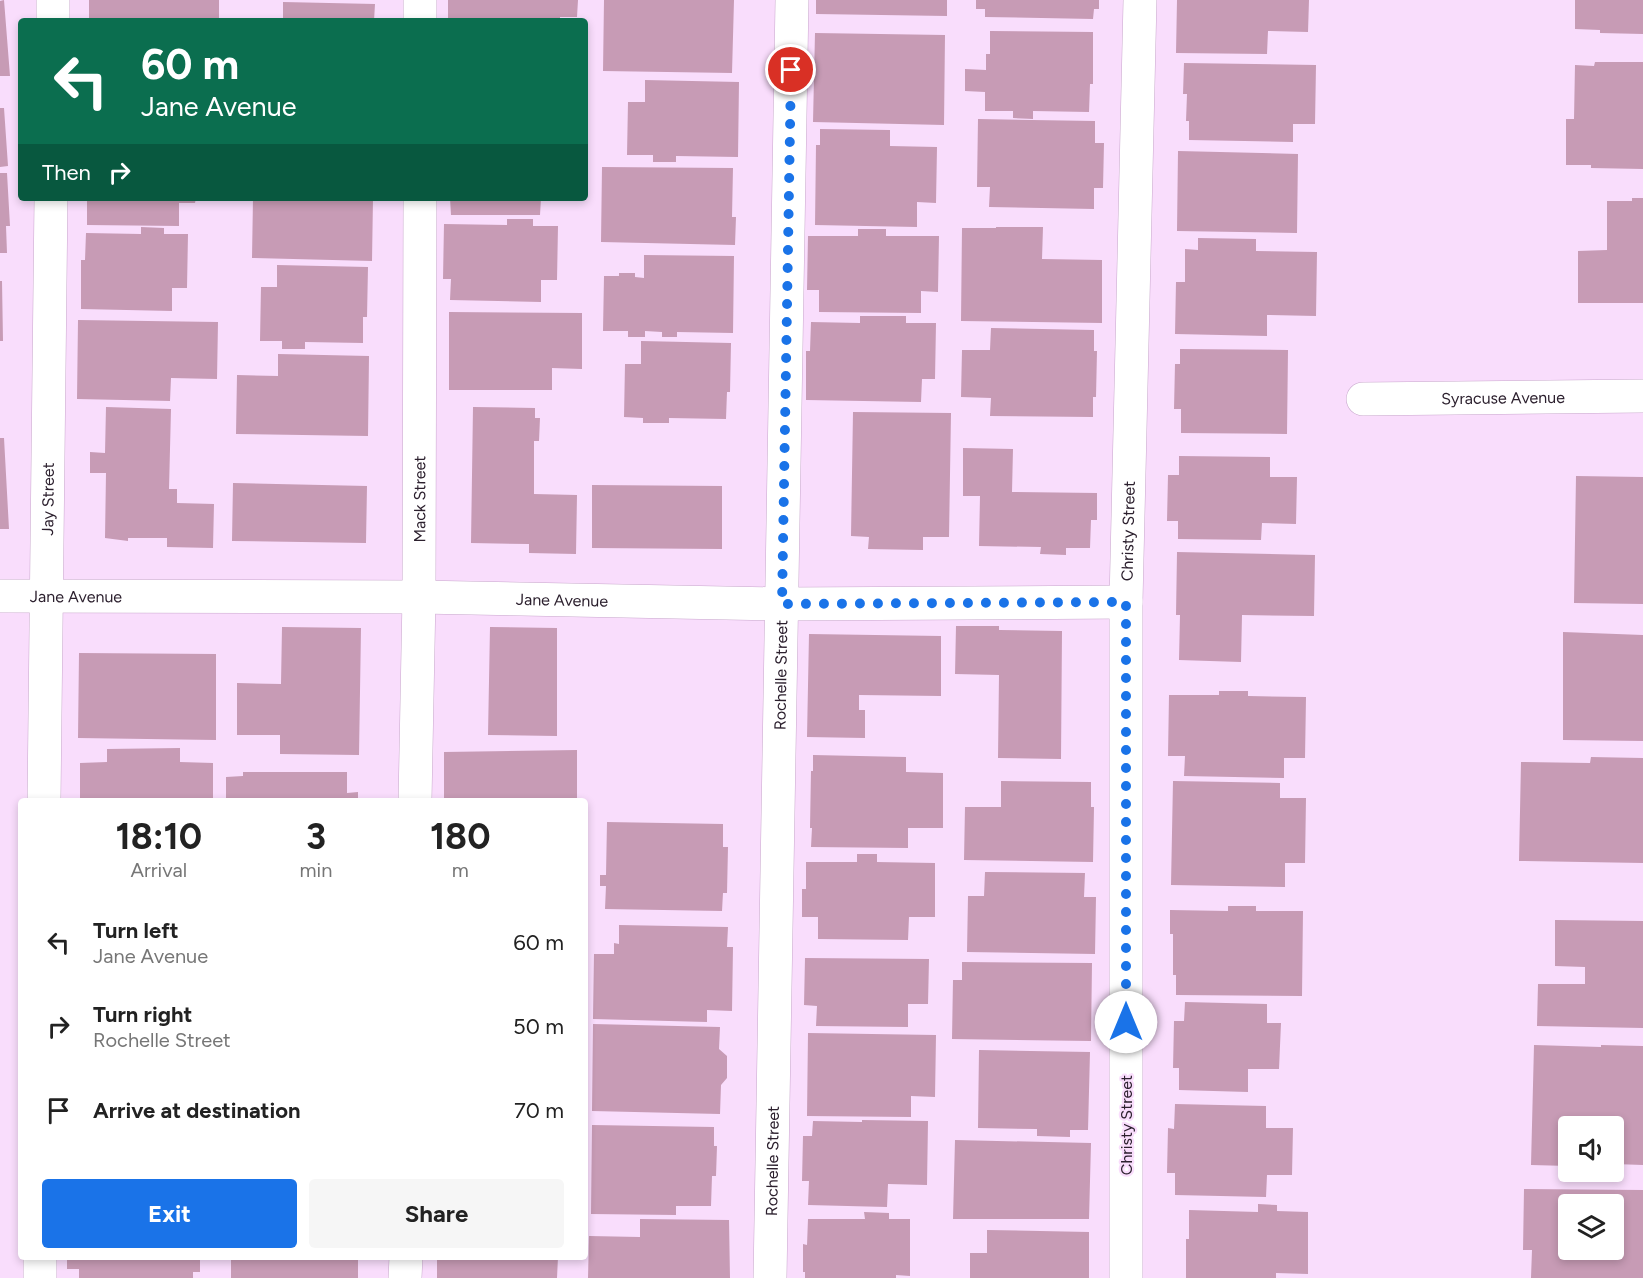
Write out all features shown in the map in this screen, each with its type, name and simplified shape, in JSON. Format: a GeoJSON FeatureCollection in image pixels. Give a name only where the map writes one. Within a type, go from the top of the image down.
{"type":"FeatureCollection","features":[{"type":"Feature","properties":{"kind":"street"},"geometry":{"type":"LineString","coordinates":[[53,0],[53,18]]}},
{"type":"Feature","properties":{"kind":"street"},"geometry":{"type":"LineString","coordinates":[[420,0],[420,18]]}},
{"type":"Feature","properties":{"kind":"street","name":"Rochelle Street"},"geometry":{"type":"LineString","coordinates":[[770,1278],[792,0]]}},
{"type":"Feature","properties":{"kind":"street","name":"Christy Street"},"geometry":{"type":"LineString","coordinates":[[1126,1278],[1126,602],[1140,0]]}},
{"type":"Feature","properties":{"kind":"street","name":"Jay Street"},"geometry":{"type":"LineString","coordinates":[[44,798],[51,201]]}},
{"type":"Feature","properties":{"kind":"street","name":"Mack Street"},"geometry":{"type":"LineString","coordinates":[[415,798],[419,597],[420,201]]}},
{"type":"Feature","properties":{"kind":"street","name":"Syracuse Avenue"},"geometry":{"type":"LineString","coordinates":[[1363,399],[1643,396]]}},
{"type":"Feature","properties":{"kind":"street","name":"Jane Avenue"},"geometry":{"type":"LineString","coordinates":[[0,596],[419,597],[782,604],[1126,602]]}},
{"type":"Feature","properties":{"kind":"street"},"geometry":{"type":"LineString","coordinates":[[40,1260],[40,1278]]}},
{"type":"Feature","properties":{"kind":"street"},"geometry":{"type":"LineString","coordinates":[[405,1278],[406,1260]]}},
{"type":"Feature","properties":{"kind":"building"},"geometry":{"type":"Polygon","coordinates":[[[4,0],[10,76],[0,76],[0,1],[4,0]]]}},
{"type":"Feature","properties":{"kind":"building"},"geometry":{"type":"Polygon","coordinates":[[[89,0],[219,0],[219,18],[89,18],[89,0]]]}},
{"type":"Feature","properties":{"kind":"building"},"geometry":{"type":"Polygon","coordinates":[[[448,0],[578,0],[577,17],[448,18],[448,0]]]}},
{"type":"Feature","properties":{"kind":"building"},"geometry":{"type":"Polygon","coordinates":[[[604,0],[734,0],[732,73],[603,71],[604,0]]]}},
{"type":"Feature","properties":{"kind":"building"},"geometry":{"type":"Polygon","coordinates":[[[816,0],[947,0],[947,16],[816,14],[816,0]]]}},
{"type":"Feature","properties":{"kind":"building"},"geometry":{"type":"Polygon","coordinates":[[[976,0],[1099,0],[1099,9],[1094,9],[1093,19],[985,17],[985,9],[976,9],[976,0]]]}},
{"type":"Feature","properties":{"kind":"building"},"geometry":{"type":"Polygon","coordinates":[[[1177,0],[1309,0],[1308,32],[1268,31],[1267,54],[1176,53],[1177,0]]]}},
{"type":"Feature","properties":{"kind":"building"},"geometry":{"type":"Polygon","coordinates":[[[1575,0],[1643,0],[1643,34],[1600,33],[1600,30],[1575,29],[1575,0]]]}},
{"type":"Feature","properties":{"kind":"building"},"geometry":{"type":"Polygon","coordinates":[[[283,2],[375,4],[374,18],[283,18],[283,2]]]}},
{"type":"Feature","properties":{"kind":"building"},"geometry":{"type":"Polygon","coordinates":[[[990,31],[1093,32],[1093,84],[1090,84],[1089,112],[1033,111],[1033,119],[1013,118],[1013,111],[985,111],[985,92],[965,91],[965,69],[986,70],[986,54],[990,54],[990,31]]]}},
{"type":"Feature","properties":{"kind":"building"},"geometry":{"type":"Polygon","coordinates":[[[815,33],[945,35],[944,125],[813,122],[815,33]]]}},
{"type":"Feature","properties":{"kind":"building"},"geometry":{"type":"Polygon","coordinates":[[[1595,62],[1643,62],[1643,169],[1566,165],[1566,119],[1574,119],[1575,65],[1594,66],[1595,62]]]}},
{"type":"Feature","properties":{"kind":"building"},"geometry":{"type":"Polygon","coordinates":[[[1184,63],[1316,65],[1315,124],[1293,124],[1293,142],[1189,140],[1189,121],[1186,121],[1187,94],[1183,94],[1184,63]]]}},
{"type":"Feature","properties":{"kind":"building"},"geometry":{"type":"Polygon","coordinates":[[[645,80],[739,82],[738,157],[676,156],[676,162],[653,162],[653,155],[627,155],[628,102],[645,102],[645,80]]]}},
{"type":"Feature","properties":{"kind":"building"},"geometry":{"type":"Polygon","coordinates":[[[0,108],[4,108],[8,166],[0,167],[0,108]]]}},
{"type":"Feature","properties":{"kind":"building"},"geometry":{"type":"Polygon","coordinates":[[[978,119],[1095,121],[1095,143],[1104,143],[1103,188],[1094,188],[1094,209],[989,207],[990,187],[977,187],[978,119]]]}},
{"type":"Feature","properties":{"kind":"building"},"geometry":{"type":"Polygon","coordinates":[[[820,129],[890,130],[890,146],[937,147],[936,203],[917,202],[917,227],[815,225],[816,145],[820,145],[820,129]]]}},
{"type":"Feature","properties":{"kind":"building"},"geometry":{"type":"Polygon","coordinates":[[[1178,151],[1298,154],[1297,233],[1177,231],[1178,151]]]}},
{"type":"Feature","properties":{"kind":"building"},"geometry":{"type":"Polygon","coordinates":[[[602,167],[733,168],[732,217],[736,217],[735,245],[601,242],[602,167]]]}},
{"type":"Feature","properties":{"kind":"building"},"geometry":{"type":"Polygon","coordinates":[[[0,173],[7,173],[10,226],[6,226],[7,253],[0,253],[0,173]]]}},
{"type":"Feature","properties":{"kind":"building"},"geometry":{"type":"Polygon","coordinates":[[[1632,198],[1643,198],[1643,303],[1578,303],[1578,251],[1607,250],[1607,201],[1632,201],[1632,198]]]}},
{"type":"Feature","properties":{"kind":"building"},"geometry":{"type":"Polygon","coordinates":[[[87,201],[195,201],[195,203],[179,203],[179,226],[87,225],[87,201]]]}},
{"type":"Feature","properties":{"kind":"building"},"geometry":{"type":"Polygon","coordinates":[[[253,201],[373,201],[372,261],[252,258],[253,201]]]}},
{"type":"Feature","properties":{"kind":"building"},"geometry":{"type":"Polygon","coordinates":[[[450,201],[541,201],[540,215],[451,215],[450,201]]]}},
{"type":"Feature","properties":{"kind":"building"},"geometry":{"type":"Polygon","coordinates":[[[507,219],[533,219],[533,226],[558,226],[557,280],[541,280],[541,302],[450,300],[451,279],[443,279],[444,224],[507,225],[507,219]]]}},
{"type":"Feature","properties":{"kind":"building"},"geometry":{"type":"Polygon","coordinates":[[[141,227],[164,228],[164,234],[188,234],[187,288],[172,288],[172,311],[81,309],[81,260],[85,260],[86,233],[141,234],[141,227]]]}},
{"type":"Feature","properties":{"kind":"building"},"geometry":{"type":"Polygon","coordinates":[[[1043,227],[1042,259],[1102,260],[1102,323],[961,321],[962,228],[1043,227]]]}},
{"type":"Feature","properties":{"kind":"building"},"geometry":{"type":"Polygon","coordinates":[[[858,229],[886,229],[886,236],[939,236],[938,292],[921,291],[921,313],[819,312],[819,290],[807,290],[808,236],[858,236],[858,229]]]}},
{"type":"Feature","properties":{"kind":"building"},"geometry":{"type":"Polygon","coordinates":[[[1198,238],[1256,239],[1256,251],[1317,252],[1316,316],[1267,315],[1267,336],[1175,334],[1176,282],[1185,282],[1185,249],[1198,250],[1198,238]]]}},
{"type":"Feature","properties":{"kind":"building"},"geometry":{"type":"Polygon","coordinates":[[[644,255],[734,256],[733,333],[677,332],[677,337],[662,337],[662,332],[645,331],[645,337],[628,337],[628,331],[603,331],[604,276],[635,273],[635,277],[644,278],[644,255]]]}},
{"type":"Feature","properties":{"kind":"building"},"geometry":{"type":"Polygon","coordinates":[[[277,265],[368,267],[367,317],[363,317],[363,343],[305,342],[305,349],[282,349],[282,341],[260,341],[261,287],[277,287],[277,265]]]}},
{"type":"Feature","properties":{"kind":"building"},"geometry":{"type":"Polygon","coordinates":[[[0,281],[2,281],[3,341],[0,341],[0,281]]]}},
{"type":"Feature","properties":{"kind":"building"},"geometry":{"type":"Polygon","coordinates":[[[449,312],[582,313],[582,369],[552,368],[552,390],[449,390],[449,312]]]}},
{"type":"Feature","properties":{"kind":"building"},"geometry":{"type":"Polygon","coordinates":[[[860,316],[906,316],[906,323],[936,323],[935,379],[922,379],[921,402],[806,400],[806,351],[810,351],[811,322],[860,323],[860,316]]]}},
{"type":"Feature","properties":{"kind":"building"},"geometry":{"type":"Polygon","coordinates":[[[78,320],[218,322],[217,379],[171,378],[170,401],[77,399],[78,320]]]}},
{"type":"Feature","properties":{"kind":"building"},"geometry":{"type":"Polygon","coordinates":[[[991,328],[1094,330],[1094,351],[1097,351],[1093,417],[990,416],[991,398],[961,397],[962,350],[990,350],[991,328]]]}},
{"type":"Feature","properties":{"kind":"building"},"geometry":{"type":"Polygon","coordinates":[[[641,341],[731,343],[730,392],[727,392],[726,419],[669,418],[669,423],[643,423],[643,418],[624,417],[625,364],[641,364],[641,341]]]}},
{"type":"Feature","properties":{"kind":"building"},"geometry":{"type":"Polygon","coordinates":[[[1180,349],[1288,350],[1287,434],[1181,433],[1181,409],[1174,409],[1175,364],[1180,364],[1180,349]]]}},
{"type":"Feature","properties":{"kind":"building"},"geometry":{"type":"Polygon","coordinates":[[[278,354],[369,356],[368,436],[236,434],[237,375],[278,376],[278,354]]]}},
{"type":"Feature","properties":{"kind":"building"},"geometry":{"type":"Polygon","coordinates":[[[106,407],[171,409],[169,489],[177,489],[177,503],[214,504],[213,548],[167,547],[167,538],[128,538],[128,541],[105,538],[106,473],[90,473],[90,452],[105,453],[106,407]]]}},
{"type":"Feature","properties":{"kind":"building"},"geometry":{"type":"Polygon","coordinates":[[[473,407],[535,408],[535,418],[540,418],[539,441],[534,441],[534,494],[577,495],[576,554],[529,553],[529,544],[471,543],[473,407]]]}},
{"type":"Feature","properties":{"kind":"building"},"geometry":{"type":"Polygon","coordinates":[[[853,412],[951,413],[949,537],[923,537],[923,550],[868,549],[869,537],[851,536],[853,412]]]}},
{"type":"Feature","properties":{"kind":"building"},"geometry":{"type":"Polygon","coordinates":[[[0,438],[4,438],[9,529],[0,529],[0,438]]]}},
{"type":"Feature","properties":{"kind":"building"},"geometry":{"type":"Polygon","coordinates":[[[963,448],[1013,449],[1012,492],[1097,493],[1097,520],[1091,520],[1090,548],[1066,548],[1066,555],[1040,554],[1041,547],[979,546],[980,496],[963,496],[963,448]]]}},
{"type":"Feature","properties":{"kind":"building"},"geometry":{"type":"Polygon","coordinates":[[[1179,456],[1270,457],[1270,477],[1297,477],[1296,524],[1262,523],[1261,540],[1178,539],[1178,521],[1167,521],[1168,475],[1179,475],[1179,456]]]}},
{"type":"Feature","properties":{"kind":"building"},"geometry":{"type":"Polygon","coordinates":[[[1576,476],[1643,477],[1643,604],[1574,603],[1576,476]]]}},
{"type":"Feature","properties":{"kind":"building"},"geometry":{"type":"Polygon","coordinates":[[[233,483],[367,486],[366,543],[232,541],[233,483]]]}},
{"type":"Feature","properties":{"kind":"building"},"geometry":{"type":"Polygon","coordinates":[[[592,485],[722,486],[722,549],[592,548],[592,485]]]}},
{"type":"Feature","properties":{"kind":"building"},"geometry":{"type":"Polygon","coordinates":[[[1177,552],[1315,555],[1314,616],[1242,615],[1241,662],[1179,660],[1180,615],[1176,615],[1177,552]]]}},
{"type":"Feature","properties":{"kind":"building"},"geometry":{"type":"Polygon","coordinates":[[[956,626],[999,626],[999,630],[1062,631],[1061,759],[998,758],[999,675],[955,674],[956,626]]]}},
{"type":"Feature","properties":{"kind":"building"},"geometry":{"type":"Polygon","coordinates":[[[282,627],[361,628],[359,755],[280,754],[280,735],[237,735],[237,683],[281,684],[282,627]]]}},
{"type":"Feature","properties":{"kind":"building"},"geometry":{"type":"Polygon","coordinates":[[[490,627],[557,628],[557,736],[488,735],[490,627]]]}},
{"type":"Feature","properties":{"kind":"building"},"geometry":{"type":"Polygon","coordinates":[[[1563,632],[1643,635],[1643,741],[1563,740],[1563,632]]]}},
{"type":"Feature","properties":{"kind":"building"},"geometry":{"type":"Polygon","coordinates":[[[809,634],[941,636],[941,696],[859,695],[859,710],[865,710],[865,738],[807,737],[809,634]]]}},
{"type":"Feature","properties":{"kind":"building"},"geometry":{"type":"Polygon","coordinates":[[[79,653],[216,654],[216,740],[78,738],[79,653]]]}},
{"type":"Feature","properties":{"kind":"building"},"geometry":{"type":"Polygon","coordinates":[[[1219,691],[1248,691],[1248,696],[1306,697],[1305,758],[1284,758],[1284,778],[1184,776],[1185,756],[1168,756],[1169,695],[1219,695],[1219,691]]]}},
{"type":"Feature","properties":{"kind":"building"},"geometry":{"type":"Polygon","coordinates":[[[180,748],[180,762],[213,763],[213,798],[80,798],[80,763],[107,762],[107,749],[180,748]]]}},
{"type":"Feature","properties":{"kind":"building"},"geometry":{"type":"Polygon","coordinates":[[[577,750],[577,798],[444,798],[444,752],[577,750]]]}},
{"type":"Feature","properties":{"kind":"building"},"geometry":{"type":"Polygon","coordinates":[[[813,755],[906,757],[906,772],[943,773],[943,828],[908,828],[908,848],[811,847],[813,755]]]}},
{"type":"Feature","properties":{"kind":"building"},"geometry":{"type":"Polygon","coordinates":[[[1591,757],[1643,758],[1643,863],[1519,861],[1521,762],[1590,763],[1591,757]]]}},
{"type":"Feature","properties":{"kind":"building"},"geometry":{"type":"Polygon","coordinates":[[[243,772],[347,772],[347,793],[358,792],[358,798],[226,798],[226,777],[243,776],[243,772]]]}},
{"type":"Feature","properties":{"kind":"building"},"geometry":{"type":"Polygon","coordinates":[[[1001,781],[1091,782],[1091,807],[1094,807],[1093,862],[964,860],[965,807],[1001,807],[1001,781]]]}},
{"type":"Feature","properties":{"kind":"building"},"geometry":{"type":"Polygon","coordinates":[[[1173,781],[1280,783],[1280,798],[1306,798],[1305,863],[1285,863],[1285,887],[1171,885],[1173,781]]]}},
{"type":"Feature","properties":{"kind":"building"},"geometry":{"type":"Polygon","coordinates":[[[607,822],[723,824],[723,847],[728,847],[727,893],[723,893],[722,911],[605,909],[606,886],[600,886],[600,875],[606,875],[607,822]]]}},
{"type":"Feature","properties":{"kind":"building"},"geometry":{"type":"Polygon","coordinates":[[[857,854],[877,854],[877,862],[935,863],[935,917],[909,917],[908,940],[818,939],[818,917],[802,917],[802,889],[806,889],[806,862],[857,862],[857,854]]]}},
{"type":"Feature","properties":{"kind":"building"},"geometry":{"type":"Polygon","coordinates":[[[985,872],[1085,873],[1084,897],[1096,897],[1095,954],[967,952],[968,896],[984,896],[985,872]]]}},
{"type":"Feature","properties":{"kind":"building"},"geometry":{"type":"Polygon","coordinates":[[[1228,906],[1256,906],[1256,911],[1303,911],[1302,996],[1176,995],[1170,910],[1228,911],[1228,906]]]}},
{"type":"Feature","properties":{"kind":"building"},"geometry":{"type":"Polygon","coordinates":[[[1555,920],[1643,921],[1643,1028],[1537,1026],[1538,984],[1585,984],[1585,967],[1555,966],[1555,920]]]}},
{"type":"Feature","properties":{"kind":"building"},"geometry":{"type":"Polygon","coordinates":[[[619,925],[728,927],[727,947],[733,947],[732,1011],[707,1010],[707,1022],[593,1019],[594,954],[614,954],[614,943],[619,944],[619,925]]]}},
{"type":"Feature","properties":{"kind":"building"},"geometry":{"type":"Polygon","coordinates":[[[805,958],[929,959],[928,1004],[908,1004],[908,1027],[816,1026],[817,1006],[804,1005],[805,958]]]}},
{"type":"Feature","properties":{"kind":"building"},"geometry":{"type":"Polygon","coordinates":[[[962,962],[1092,963],[1091,1041],[952,1039],[953,980],[962,980],[962,962]]]}},
{"type":"Feature","properties":{"kind":"building"},"geometry":{"type":"Polygon","coordinates":[[[1185,1002],[1267,1004],[1267,1023],[1281,1023],[1279,1069],[1248,1069],[1248,1092],[1179,1090],[1179,1068],[1173,1068],[1174,1021],[1184,1021],[1185,1002]]]}},
{"type":"Feature","properties":{"kind":"building"},"geometry":{"type":"Polygon","coordinates":[[[593,1024],[720,1027],[719,1049],[727,1056],[727,1078],[721,1085],[720,1114],[592,1111],[593,1024]]]}},
{"type":"Feature","properties":{"kind":"building"},"geometry":{"type":"Polygon","coordinates":[[[808,1033],[936,1035],[935,1097],[911,1096],[911,1117],[807,1116],[808,1033]]]}},
{"type":"Feature","properties":{"kind":"building"},"geometry":{"type":"Polygon","coordinates":[[[1534,1045],[1643,1046],[1643,1165],[1624,1164],[1624,1116],[1558,1116],[1558,1166],[1531,1165],[1534,1045]]]}},
{"type":"Feature","properties":{"kind":"building"},"geometry":{"type":"Polygon","coordinates":[[[979,1050],[1090,1052],[1088,1130],[1070,1130],[1070,1137],[1037,1136],[1037,1129],[978,1128],[979,1050]]]}},
{"type":"Feature","properties":{"kind":"building"},"geometry":{"type":"Polygon","coordinates":[[[1175,1104],[1266,1106],[1266,1128],[1293,1128],[1292,1175],[1267,1175],[1266,1197],[1175,1195],[1175,1173],[1167,1173],[1168,1128],[1174,1129],[1175,1104]]]}},
{"type":"Feature","properties":{"kind":"building"},"geometry":{"type":"Polygon","coordinates":[[[862,1120],[928,1121],[927,1185],[888,1184],[887,1207],[808,1205],[809,1181],[802,1181],[803,1136],[812,1136],[813,1121],[862,1122],[862,1120]]]}},
{"type":"Feature","properties":{"kind":"building"},"geometry":{"type":"Polygon","coordinates":[[[592,1125],[714,1127],[714,1146],[717,1146],[716,1176],[712,1176],[711,1206],[676,1206],[676,1215],[591,1214],[592,1125]]]}},
{"type":"Feature","properties":{"kind":"building"},"geometry":{"type":"Polygon","coordinates":[[[955,1140],[1091,1143],[1089,1219],[953,1219],[955,1140]]]}},
{"type":"Feature","properties":{"kind":"building"},"geometry":{"type":"Polygon","coordinates":[[[1524,1189],[1643,1190],[1643,1278],[1531,1278],[1532,1250],[1523,1250],[1524,1189]]]}},
{"type":"Feature","properties":{"kind":"building"},"geometry":{"type":"Polygon","coordinates":[[[1258,1204],[1277,1205],[1277,1211],[1308,1212],[1308,1274],[1276,1273],[1276,1278],[1186,1278],[1189,1210],[1258,1212],[1258,1204]]]}},
{"type":"Feature","properties":{"kind":"building"},"geometry":{"type":"Polygon","coordinates":[[[864,1212],[889,1213],[889,1219],[910,1219],[910,1276],[805,1278],[803,1244],[807,1245],[808,1219],[865,1219],[864,1212]]]}},
{"type":"Feature","properties":{"kind":"building"},"geometry":{"type":"Polygon","coordinates":[[[640,1219],[729,1220],[730,1278],[588,1278],[589,1236],[640,1237],[640,1219]]]}},
{"type":"Feature","properties":{"kind":"building"},"geometry":{"type":"Polygon","coordinates":[[[987,1230],[1089,1232],[1089,1278],[970,1278],[970,1253],[987,1253],[987,1230]]]}},
{"type":"Feature","properties":{"kind":"building"},"geometry":{"type":"Polygon","coordinates":[[[67,1260],[200,1260],[200,1272],[193,1272],[193,1278],[79,1278],[79,1269],[67,1269],[67,1260]]]}},
{"type":"Feature","properties":{"kind":"building"},"geometry":{"type":"Polygon","coordinates":[[[231,1260],[358,1260],[358,1278],[231,1278],[231,1260]]]}},
{"type":"Feature","properties":{"kind":"building"},"geometry":{"type":"Polygon","coordinates":[[[437,1260],[558,1260],[557,1278],[437,1278],[437,1260]]]}},
{"type":"Feature","properties":{"kind":"route"},"geometry":{"type":"LineString","coordinates":[[791,70],[782,604],[1126,602],[1126,1022]]}}]}
